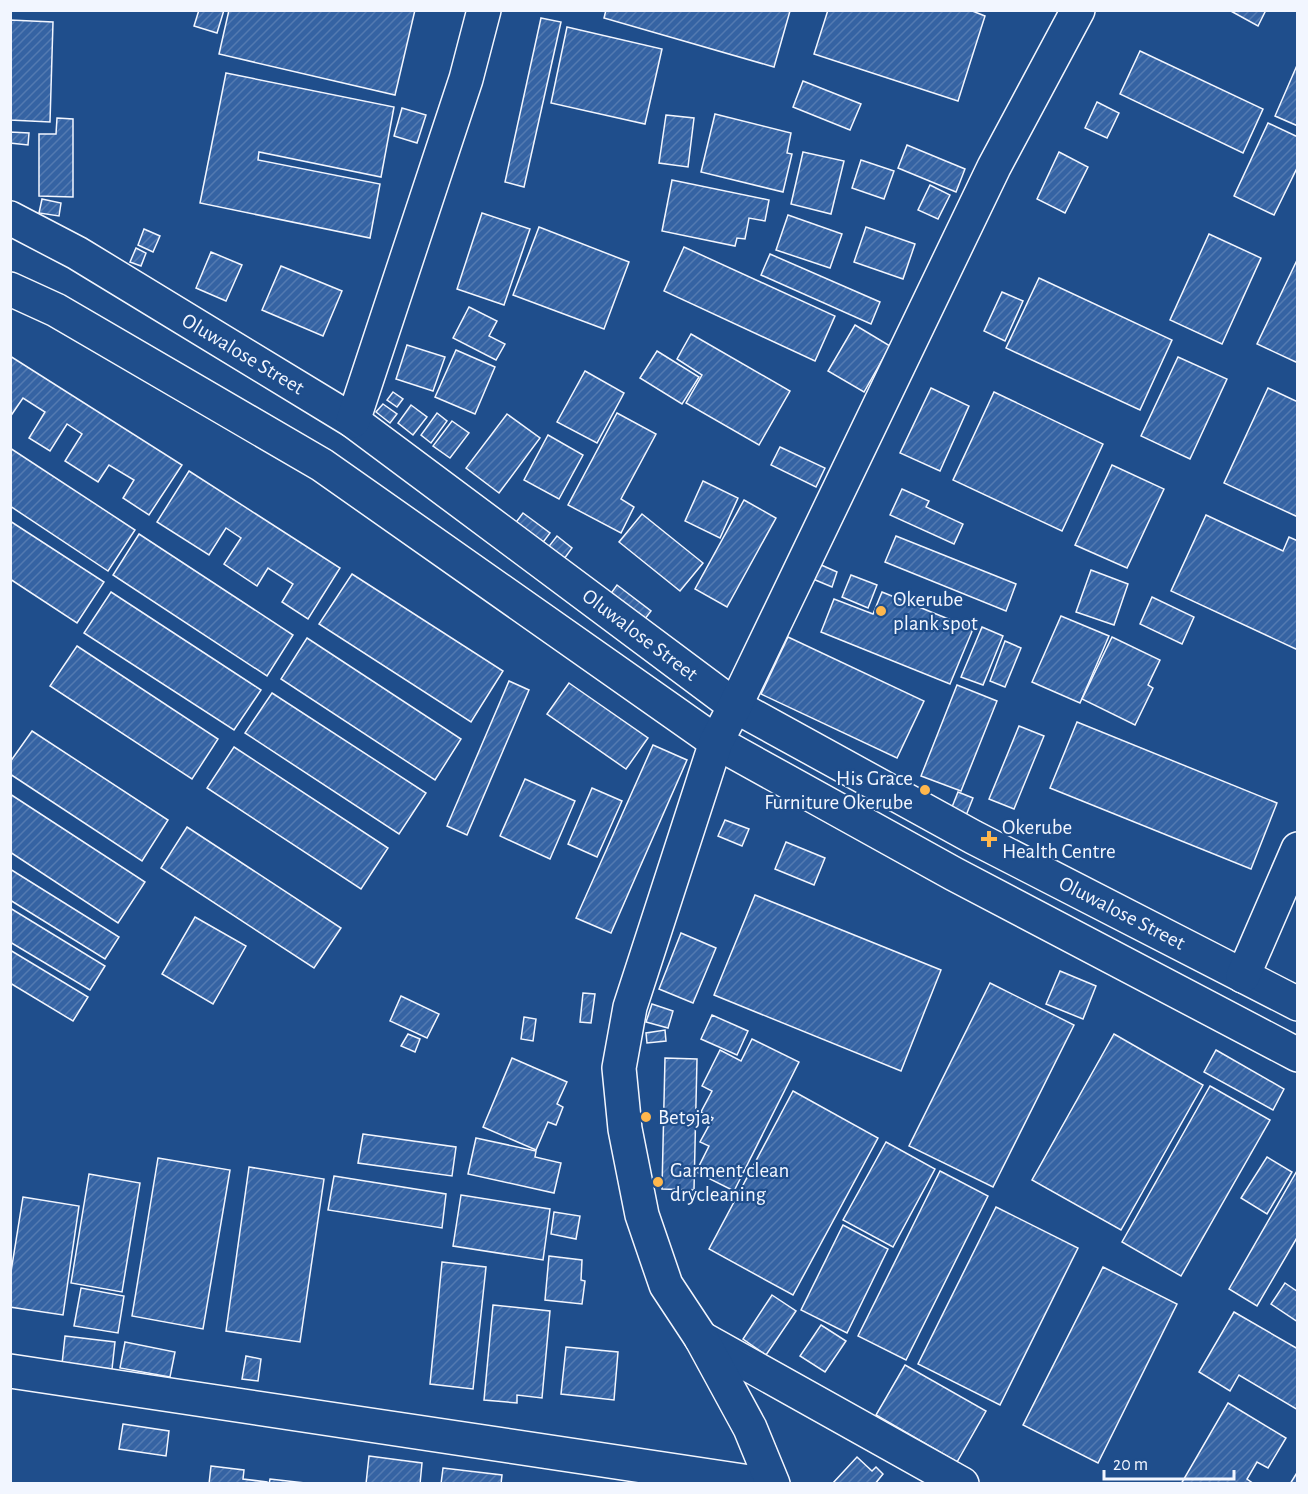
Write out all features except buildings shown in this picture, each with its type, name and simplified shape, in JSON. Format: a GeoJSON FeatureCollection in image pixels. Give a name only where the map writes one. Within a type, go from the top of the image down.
{"type":"FeatureCollection","features":[{"type":"Feature","properties":{"kind":"street"},"geometry":{"type":"LineString","coordinates":[[353,421],[466,79],[484,10]]}},
{"type":"Feature","properties":{"kind":"street"},"geometry":{"type":"LineString","coordinates":[[773,1484],[750,1428],[701,1338],[666,1285],[642,1215],[625,1129],[619,1068],[630,1007],[716,742],[994,167],[1078,10]]}},
{"type":"Feature","properties":{"kind":"street","name":"Oluwalose Street"},"geometry":{"type":"LineString","coordinates":[[10,218],[77,253],[353,421],[735,706],[973,837],[1298,1004]]}},
{"type":"Feature","properties":{"kind":"street","name":"Oluwalose Street"},"geometry":{"type":"LineString","coordinates":[[10,290],[56,310],[322,465],[716,742],[954,873],[1298,1055]]}},
{"type":"Feature","properties":{"kind":"street"},"geometry":{"type":"LineString","coordinates":[[1243,976],[1298,849]]}},
{"type":"Feature","properties":{"kind":"street"},"geometry":{"type":"LineString","coordinates":[[701,1338],[962,1484]]}},
{"type":"Feature","properties":{"kind":"street"},"geometry":{"type":"LineString","coordinates":[[10,1371],[763,1484]]}},
{"type":"Feature","properties":{"kind":"place","name":"Okerube plank spot"},"geometry":{"type":"Point","coordinates":[881,611]}},
{"type":"Feature","properties":{"kind":"place","name":"His Grace Furniture Okerube"},"geometry":{"type":"Point","coordinates":[925,790]}},
{"type":"Feature","properties":{"kind":"place","name":"Okerube Health Centre"},"geometry":{"type":"Point","coordinates":[989,839]}},
{"type":"Feature","properties":{"kind":"place","name":"Bet9ja"},"geometry":{"type":"Point","coordinates":[646,1117]}},
{"type":"Feature","properties":{"kind":"place","name":"Garment clean drycleaning"},"geometry":{"type":"Point","coordinates":[658,1182]}}]}
